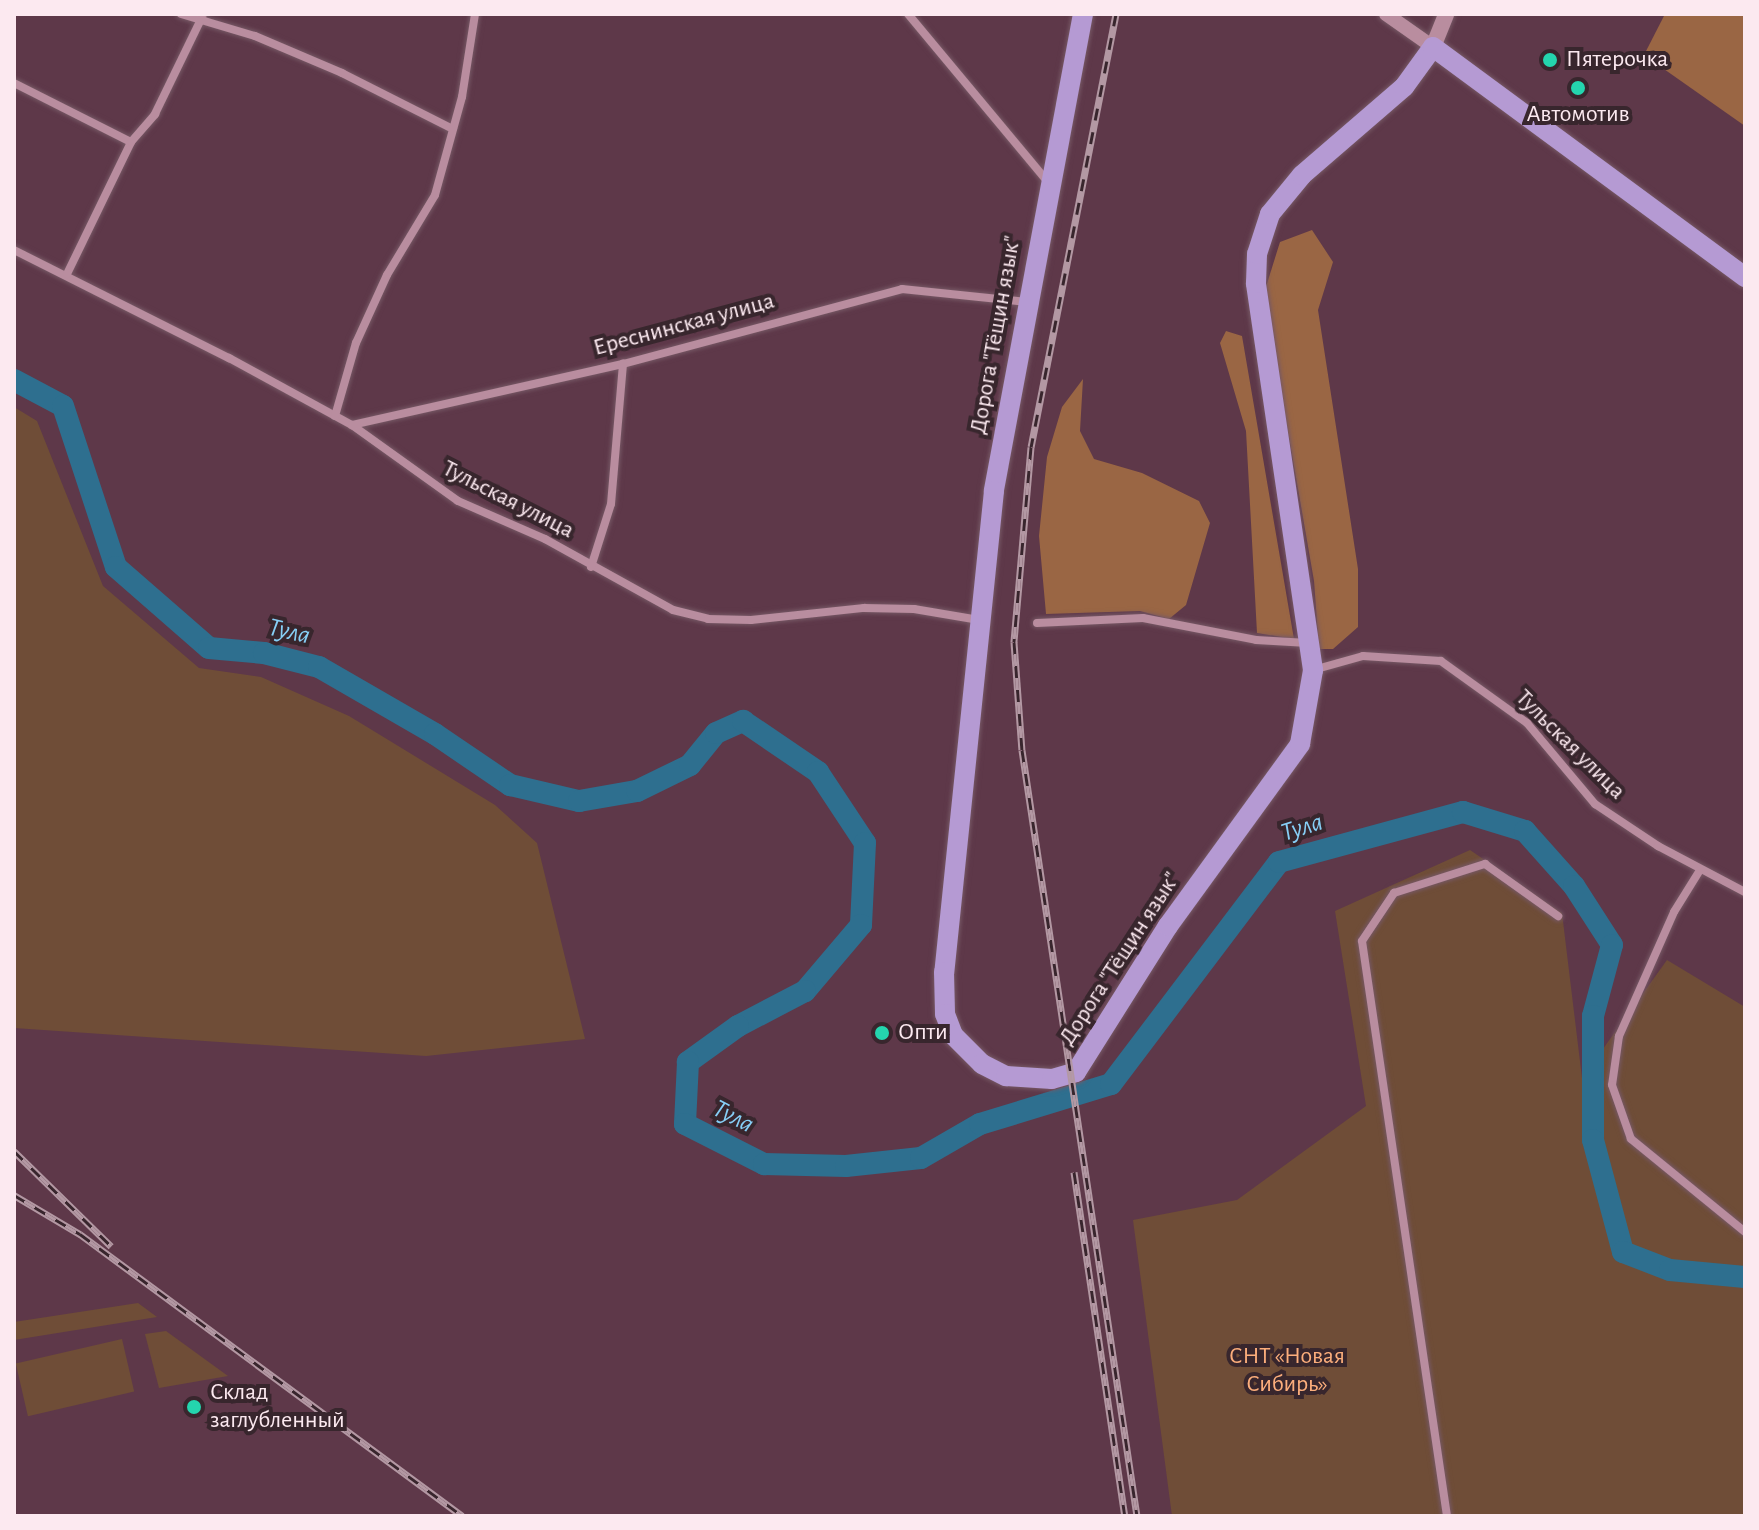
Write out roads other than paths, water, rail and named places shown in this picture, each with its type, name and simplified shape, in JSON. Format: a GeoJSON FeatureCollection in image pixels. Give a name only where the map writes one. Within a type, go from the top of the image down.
{"type":"FeatureCollection","features":[{"type":"Feature","properties":{"kind":"main road","name":"Дорога \"Тёщин язык\""},"geometry":{"type":"LineString","coordinates":[[1083,14],[994,491],[944,972],[945,1014],[967,1053],[994,1071],[1020,1078],[1052,1079],[1076,1072],[1091,1054],[1168,926],[1292,759],[1306,724],[1313,670],[1259,317],[1257,254],[1270,214],[1302,175],[1404,87],[1433,47]]}},
{"type":"Feature","properties":{"kind":"main road"},"geometry":{"type":"LineString","coordinates":[[1446,14],[1433,47],[1745,277]]}},
{"type":"Feature","properties":{"kind":"street"},"geometry":{"type":"LineString","coordinates":[[181,14],[202,17],[342,73],[453,129]]}},
{"type":"Feature","properties":{"kind":"street"},"geometry":{"type":"LineString","coordinates":[[335,416],[356,343],[387,275],[435,195],[453,129],[475,14]]}},
{"type":"Feature","properties":{"kind":"street"},"geometry":{"type":"LineString","coordinates":[[908,14],[988,107],[1030,167],[1051,184]]}},
{"type":"Feature","properties":{"kind":"street"},"geometry":{"type":"LineString","coordinates":[[1386,14],[1433,47]]}},
{"type":"Feature","properties":{"kind":"street"},"geometry":{"type":"LineString","coordinates":[[67,274],[131,142],[155,114],[202,17]]}},
{"type":"Feature","properties":{"kind":"street"},"geometry":{"type":"LineString","coordinates":[[14,83],[131,142]]}},
{"type":"Feature","properties":{"kind":"street","name":"Тульская улица"},"geometry":{"type":"LineString","coordinates":[[14,250],[67,274],[352,425],[458,501],[545,539],[638,595],[708,619],[864,608],[914,609],[980,621]]}},
{"type":"Feature","properties":{"kind":"street","name":"Ереснинская улица"},"geometry":{"type":"LineString","coordinates":[[352,425],[623,364],[902,289],[1028,302]]}},
{"type":"Feature","properties":{"kind":"street"},"geometry":{"type":"LineString","coordinates":[[591,567],[611,504],[623,364]]}},
{"type":"Feature","properties":{"kind":"street"},"geometry":{"type":"LineString","coordinates":[[1037,623],[1143,618],[1256,640],[1308,643]]}},
{"type":"Feature","properties":{"kind":"street","name":"Тульская улица"},"geometry":{"type":"LineString","coordinates":[[1313,670],[1363,656],[1441,661],[1527,723],[1595,804],[1700,870],[1745,892]]}},
{"type":"Feature","properties":{"kind":"street"},"geometry":{"type":"LineString","coordinates":[[1447,1516],[1362,941],[1394,893],[1485,864],[1558,916]]}},
{"type":"Feature","properties":{"kind":"street"},"geometry":{"type":"LineString","coordinates":[[1700,870],[1674,912],[1619,1036],[1612,1085],[1631,1139],[1745,1232]]}},
{"type":"Feature","properties":{"kind":"waterway","name":"Тула"},"geometry":{"type":"LineString","coordinates":[[14,380],[63,406],[116,567],[209,648],[264,653],[319,667],[435,734],[510,785],[579,801],[637,791],[690,765],[716,733],[743,721],[818,772],[865,843],[861,925],[805,991],[738,1026],[688,1062],[685,1124],[764,1164],[846,1166],[921,1158],[980,1124],[1111,1084],[1279,862],[1463,812],[1525,831],[1574,886],[1612,945],[1593,1016],[1593,1140],[1623,1252],[1670,1270],[1745,1277]]}},
{"type":"Feature","properties":{"kind":"railway"},"geometry":{"type":"LineString","coordinates":[[1116,14],[1031,447],[1014,642],[1022,750],[1137,1516]]}},
{"type":"Feature","properties":{"kind":"railway"},"geometry":{"type":"LineString","coordinates":[[14,1151],[111,1246]]}},
{"type":"Feature","properties":{"kind":"railway"},"geometry":{"type":"LineString","coordinates":[[1074,1172],[1125,1516]]}},
{"type":"Feature","properties":{"kind":"railway"},"geometry":{"type":"LineString","coordinates":[[14,1195],[80,1234],[462,1516]]}},
{"type":"Feature","properties":{"kind":"place","name":"Пятерочка"},"geometry":{"type":"Point","coordinates":[1550,60]}},
{"type":"Feature","properties":{"kind":"place","name":"Автомотив"},"geometry":{"type":"Point","coordinates":[1578,88]}},
{"type":"Feature","properties":{"kind":"place","name":"Опти"},"geometry":{"type":"Point","coordinates":[882,1033]}},
{"type":"Feature","properties":{"kind":"place","name":"Склад заглубленный"},"geometry":{"type":"Point","coordinates":[194,1407]}},
{"type":"Feature","properties":{"kind":"park label","name":"СНТ «Новая Сибирь»"},"geometry":{"type":"Point","coordinates":[1287,1371]}}]}
